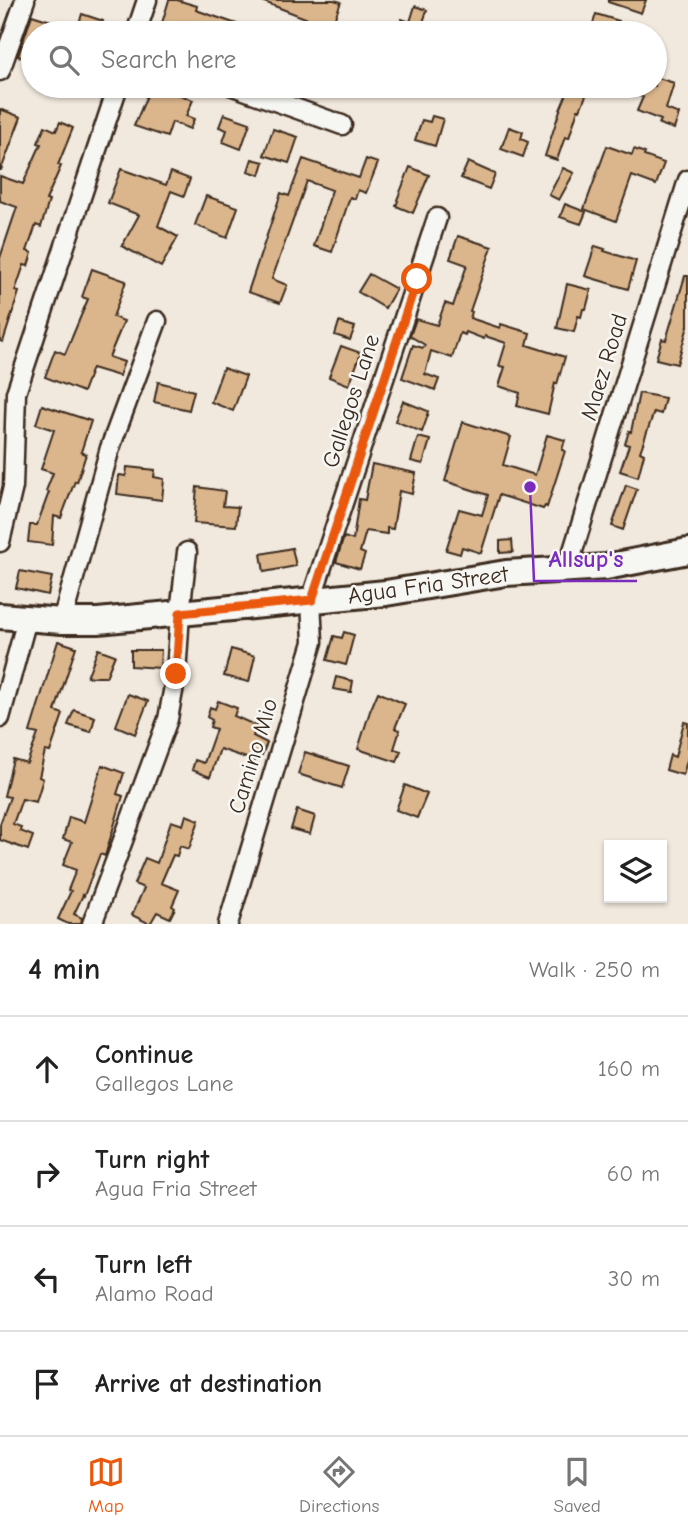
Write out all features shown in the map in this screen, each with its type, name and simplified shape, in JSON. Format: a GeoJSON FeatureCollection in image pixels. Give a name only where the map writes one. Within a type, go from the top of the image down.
{"type":"FeatureCollection","features":[{"type":"Feature","properties":{"kind":"street"},"geometry":{"type":"LineString","coordinates":[[0,71],[25,0]]}},
{"type":"Feature","properties":{"kind":"street"},"geometry":{"type":"LineString","coordinates":[[140,21],[147,0]]}},
{"type":"Feature","properties":{"kind":"street"},"geometry":{"type":"LineString","coordinates":[[0,542],[13,487],[16,393],[114,98]]}},
{"type":"Feature","properties":{"kind":"street"},"geometry":{"type":"LineString","coordinates":[[267,98],[342,125]]}},
{"type":"Feature","properties":{"kind":"street","name":"Maez Road"},"geometry":{"type":"LineString","coordinates":[[567,569],[688,180]]}},
{"type":"Feature","properties":{"kind":"street","name":"Gallegos Lane"},"geometry":{"type":"LineString","coordinates":[[312,600],[437,218]]}},
{"type":"Feature","properties":{"kind":"street"},"geometry":{"type":"LineString","coordinates":[[62,621],[110,448],[157,321]]}},
{"type":"Feature","properties":{"kind":"street","name":"Agua Fria Street"},"geometry":{"type":"LineString","coordinates":[[0,616],[98,621],[386,593],[506,573],[606,567],[688,551]]}},
{"type":"Feature","properties":{"kind":"street"},"geometry":{"type":"LineString","coordinates":[[92,924],[168,719],[176,674],[187,552]]}},
{"type":"Feature","properties":{"kind":"street","name":"Camino Mio"},"geometry":{"type":"LineString","coordinates":[[228,924],[313,642],[312,600]]}},
{"type":"Feature","properties":{"kind":"street"},"geometry":{"type":"LineString","coordinates":[[0,718],[27,619]]}},
{"type":"Feature","properties":{"kind":"building"},"geometry":{"type":"Polygon","coordinates":[[[169,0],[177,0],[228,21],[163,21],[169,0]]]}},
{"type":"Feature","properties":{"kind":"building"},"geometry":{"type":"Polygon","coordinates":[[[259,0],[341,2],[334,21],[313,21],[259,0]]]}},
{"type":"Feature","properties":{"kind":"building"},"geometry":{"type":"Polygon","coordinates":[[[608,0],[646,0],[641,13],[608,0]]]}},
{"type":"Feature","properties":{"kind":"building"},"geometry":{"type":"Polygon","coordinates":[[[415,6],[427,10],[424,21],[410,21],[415,6]]]}},
{"type":"Feature","properties":{"kind":"building"},"geometry":{"type":"Polygon","coordinates":[[[82,14],[103,21],[80,21],[82,14]]]}},
{"type":"Feature","properties":{"kind":"building"},"geometry":{"type":"Polygon","coordinates":[[[596,14],[619,21],[594,21],[596,14]]]}},
{"type":"Feature","properties":{"kind":"building"},"geometry":{"type":"Polygon","coordinates":[[[32,15],[51,21],[30,21],[32,15]]]}},
{"type":"Feature","properties":{"kind":"building"},"geometry":{"type":"Polygon","coordinates":[[[667,81],[674,83],[666,109],[679,114],[674,129],[659,124],[661,120],[637,111],[643,98],[667,98],[667,81]]]}},
{"type":"Feature","properties":{"kind":"building"},"geometry":{"type":"Polygon","coordinates":[[[146,98],[193,100],[186,116],[194,119],[190,129],[172,122],[167,137],[134,126],[146,98]]]}},
{"type":"Feature","properties":{"kind":"building"},"geometry":{"type":"Polygon","coordinates":[[[565,98],[585,98],[580,110],[578,109],[569,138],[565,137],[557,160],[545,156],[565,98]]]}},
{"type":"Feature","properties":{"kind":"building"},"geometry":{"type":"Polygon","coordinates":[[[0,109],[21,117],[1,170],[0,170],[0,109]]]}},
{"type":"Feature","properties":{"kind":"building"},"geometry":{"type":"Polygon","coordinates":[[[224,114],[250,123],[241,149],[223,142],[227,130],[219,127],[224,114]]]}},
{"type":"Feature","properties":{"kind":"building"},"geometry":{"type":"Polygon","coordinates":[[[432,116],[443,119],[435,146],[415,140],[422,120],[430,122],[432,116]]]}},
{"type":"Feature","properties":{"kind":"building"},"geometry":{"type":"Polygon","coordinates":[[[60,122],[73,128],[58,165],[61,166],[46,200],[49,201],[41,227],[36,225],[27,251],[32,253],[28,266],[24,265],[15,291],[19,292],[3,342],[0,341],[0,258],[17,207],[0,201],[0,176],[23,184],[41,144],[38,143],[45,126],[56,131],[60,122]]]}},
{"type":"Feature","properties":{"kind":"building"},"geometry":{"type":"Polygon","coordinates":[[[509,127],[523,132],[521,139],[528,142],[523,157],[501,149],[509,127]]]}},
{"type":"Feature","properties":{"kind":"building"},"geometry":{"type":"Polygon","coordinates":[[[273,129],[298,137],[289,163],[264,155],[273,129]]]}},
{"type":"Feature","properties":{"kind":"building"},"geometry":{"type":"Polygon","coordinates":[[[607,146],[632,155],[634,149],[645,153],[644,156],[664,163],[656,185],[632,176],[616,221],[584,209],[607,146]]]}},
{"type":"Feature","properties":{"kind":"building"},"geometry":{"type":"Polygon","coordinates":[[[252,159],[264,162],[260,175],[248,171],[252,159]]]}},
{"type":"Feature","properties":{"kind":"building"},"geometry":{"type":"Polygon","coordinates":[[[303,159],[359,178],[366,159],[378,163],[366,193],[358,190],[355,199],[350,197],[332,252],[314,246],[332,190],[307,181],[272,279],[287,285],[280,303],[248,292],[281,193],[289,196],[303,159]]]}},
{"type":"Feature","properties":{"kind":"building"},"geometry":{"type":"Polygon","coordinates":[[[468,162],[495,174],[489,189],[461,178],[468,162]]]}},
{"type":"Feature","properties":{"kind":"building"},"geometry":{"type":"Polygon","coordinates":[[[410,167],[429,175],[413,213],[396,206],[410,167]]]}},
{"type":"Feature","properties":{"kind":"building"},"geometry":{"type":"Polygon","coordinates":[[[563,168],[574,173],[559,200],[549,195],[563,168]]]}},
{"type":"Feature","properties":{"kind":"building"},"geometry":{"type":"Polygon","coordinates":[[[121,169],[166,185],[171,172],[190,179],[184,196],[171,191],[158,226],[178,237],[161,267],[122,246],[139,215],[108,203],[121,169]]]}},
{"type":"Feature","properties":{"kind":"building"},"geometry":{"type":"Polygon","coordinates":[[[206,196],[238,207],[227,238],[195,225],[206,196]]]}},
{"type":"Feature","properties":{"kind":"building"},"geometry":{"type":"Polygon","coordinates":[[[565,204],[586,212],[581,224],[560,217],[565,204]]]}},
{"type":"Feature","properties":{"kind":"building"},"geometry":{"type":"Polygon","coordinates":[[[458,236],[492,247],[470,318],[500,328],[501,324],[530,333],[527,345],[565,357],[557,384],[555,383],[548,414],[517,406],[520,393],[499,386],[505,367],[499,366],[506,343],[485,336],[484,339],[466,332],[465,335],[460,333],[452,358],[431,351],[425,374],[439,379],[435,390],[402,378],[413,345],[423,348],[425,345],[410,336],[416,319],[437,325],[445,303],[453,306],[467,265],[450,259],[458,236]]]}},
{"type":"Feature","properties":{"kind":"building"},"geometry":{"type":"Polygon","coordinates":[[[595,246],[636,261],[628,289],[585,276],[595,246]]]}},
{"type":"Feature","properties":{"kind":"building"},"geometry":{"type":"Polygon","coordinates":[[[92,269],[126,281],[113,317],[124,321],[109,357],[124,362],[119,376],[92,368],[83,392],[45,377],[55,350],[65,354],[88,299],[82,297],[92,269]]]}},
{"type":"Feature","properties":{"kind":"building"},"geometry":{"type":"Polygon","coordinates":[[[369,274],[396,289],[385,308],[358,292],[369,274]]]}},
{"type":"Feature","properties":{"kind":"building"},"geometry":{"type":"Polygon","coordinates":[[[685,276],[688,276],[688,326],[677,364],[656,359],[662,339],[666,340],[685,276]]]}},
{"type":"Feature","properties":{"kind":"building"},"geometry":{"type":"Polygon","coordinates":[[[567,284],[591,290],[586,309],[583,309],[581,317],[578,316],[574,332],[557,328],[567,284]]]}},
{"type":"Feature","properties":{"kind":"building"},"geometry":{"type":"Polygon","coordinates":[[[339,322],[355,327],[350,340],[335,335],[339,322]]]}},
{"type":"Feature","properties":{"kind":"building"},"geometry":{"type":"Polygon","coordinates":[[[341,346],[361,353],[349,385],[329,377],[341,346]]]}},
{"type":"Feature","properties":{"kind":"building"},"geometry":{"type":"Polygon","coordinates":[[[223,368],[246,376],[233,411],[211,402],[223,368]]]}},
{"type":"Feature","properties":{"kind":"building"},"geometry":{"type":"Polygon","coordinates":[[[158,382],[194,391],[189,410],[154,402],[158,382]]]}},
{"type":"Feature","properties":{"kind":"building"},"geometry":{"type":"Polygon","coordinates":[[[639,393],[665,398],[661,414],[654,412],[640,452],[644,454],[638,477],[620,471],[629,445],[625,444],[629,431],[631,432],[639,393]]]}},
{"type":"Feature","properties":{"kind":"building"},"geometry":{"type":"Polygon","coordinates":[[[403,401],[428,411],[422,432],[395,421],[403,401]]]}},
{"type":"Feature","properties":{"kind":"building"},"geometry":{"type":"Polygon","coordinates":[[[42,405],[91,421],[81,452],[86,454],[77,482],[75,481],[61,518],[54,516],[52,545],[28,542],[30,525],[37,525],[53,473],[41,469],[54,430],[36,424],[42,405]]]}},
{"type":"Feature","properties":{"kind":"building"},"geometry":{"type":"Polygon","coordinates":[[[463,422],[511,437],[503,465],[535,475],[547,435],[565,440],[562,450],[565,451],[547,507],[543,509],[499,495],[481,553],[462,547],[460,554],[446,550],[459,509],[482,515],[488,495],[445,481],[463,422]]]}},
{"type":"Feature","properties":{"kind":"building"},"geometry":{"type":"Polygon","coordinates":[[[418,437],[430,440],[423,464],[411,461],[418,437]]]}},
{"type":"Feature","properties":{"kind":"building"},"geometry":{"type":"Polygon","coordinates":[[[372,464],[416,473],[412,494],[399,491],[393,529],[387,528],[387,534],[366,531],[360,552],[365,554],[360,569],[336,562],[344,537],[353,540],[359,499],[365,500],[372,464]]]}},
{"type":"Feature","properties":{"kind":"building"},"geometry":{"type":"Polygon","coordinates":[[[127,467],[155,470],[154,477],[164,479],[162,500],[117,494],[119,475],[126,476],[127,467]]]}},
{"type":"Feature","properties":{"kind":"building"},"geometry":{"type":"Polygon","coordinates":[[[626,485],[637,489],[623,530],[612,526],[626,485]]]}},
{"type":"Feature","properties":{"kind":"building"},"geometry":{"type":"Polygon","coordinates":[[[197,487],[225,491],[223,506],[238,507],[236,526],[194,523],[197,487]]]}},
{"type":"Feature","properties":{"kind":"building"},"geometry":{"type":"Polygon","coordinates":[[[512,540],[513,552],[500,553],[500,541],[512,540]]]}},
{"type":"Feature","properties":{"kind":"building"},"geometry":{"type":"Polygon","coordinates":[[[292,548],[296,566],[264,572],[261,554],[292,548]]]}},
{"type":"Feature","properties":{"kind":"building"},"geometry":{"type":"Polygon","coordinates":[[[20,571],[52,577],[48,595],[16,588],[20,571]]]}},
{"type":"Feature","properties":{"kind":"building"},"geometry":{"type":"Polygon","coordinates":[[[344,632],[354,635],[346,665],[327,660],[334,636],[342,638],[344,632]]]}},
{"type":"Feature","properties":{"kind":"building"},"geometry":{"type":"Polygon","coordinates":[[[58,641],[76,647],[55,711],[63,714],[50,752],[45,751],[39,777],[43,779],[36,802],[22,799],[13,824],[21,827],[20,831],[33,836],[28,850],[0,840],[0,824],[10,797],[4,796],[13,759],[27,763],[38,734],[30,732],[58,641]]]}},
{"type":"Feature","properties":{"kind":"building"},"geometry":{"type":"Polygon","coordinates":[[[98,649],[115,655],[106,677],[87,677],[98,649]]]}},
{"type":"Feature","properties":{"kind":"building"},"geometry":{"type":"Polygon","coordinates":[[[231,649],[255,656],[249,682],[224,676],[231,649]]]}},
{"type":"Feature","properties":{"kind":"building"},"geometry":{"type":"Polygon","coordinates":[[[131,650],[161,650],[160,668],[131,666],[131,650]]]}},
{"type":"Feature","properties":{"kind":"building"},"geometry":{"type":"Polygon","coordinates":[[[336,677],[353,681],[351,692],[333,689],[336,677]]]}},
{"type":"Feature","properties":{"kind":"building"},"geometry":{"type":"Polygon","coordinates":[[[378,692],[405,704],[395,728],[400,730],[394,749],[401,751],[397,762],[358,749],[378,692]]]}},
{"type":"Feature","properties":{"kind":"building"},"geometry":{"type":"Polygon","coordinates":[[[128,694],[148,701],[135,734],[116,726],[128,694]]]}},
{"type":"Feature","properties":{"kind":"building"},"geometry":{"type":"Polygon","coordinates":[[[218,701],[237,708],[234,716],[257,726],[253,736],[267,743],[262,755],[258,753],[255,761],[220,749],[210,777],[192,770],[195,760],[204,763],[216,729],[210,727],[212,720],[207,717],[210,707],[215,709],[218,701]]]}},
{"type":"Feature","properties":{"kind":"building"},"geometry":{"type":"Polygon","coordinates":[[[74,710],[95,717],[91,732],[68,725],[74,710]]]}},
{"type":"Feature","properties":{"kind":"building"},"geometry":{"type":"Polygon","coordinates":[[[684,722],[688,723],[688,757],[683,775],[666,770],[670,755],[675,757],[684,722]]]}},
{"type":"Feature","properties":{"kind":"building"},"geometry":{"type":"Polygon","coordinates":[[[305,752],[349,766],[342,788],[298,774],[305,752]]]}},
{"type":"Feature","properties":{"kind":"building"},"geometry":{"type":"Polygon","coordinates":[[[102,765],[124,773],[117,794],[123,796],[105,856],[100,854],[74,914],[82,918],[81,924],[68,924],[58,919],[71,891],[68,890],[76,870],[63,865],[72,842],[63,839],[69,817],[84,822],[102,765]]]}},
{"type":"Feature","properties":{"kind":"building"},"geometry":{"type":"Polygon","coordinates":[[[405,785],[427,794],[417,818],[396,810],[405,785]]]}},
{"type":"Feature","properties":{"kind":"building"},"geometry":{"type":"Polygon","coordinates":[[[297,810],[315,816],[310,834],[291,829],[297,810]]]}},
{"type":"Feature","properties":{"kind":"building"},"geometry":{"type":"Polygon","coordinates":[[[186,815],[199,820],[189,849],[180,846],[177,856],[173,855],[161,883],[179,890],[172,906],[175,908],[170,918],[157,912],[150,924],[132,915],[144,888],[134,884],[145,858],[157,863],[171,821],[183,825],[186,815]]]}},
{"type":"Feature","properties":{"kind":"place","name":"Allsup's"},"geometry":{"type":"Point","coordinates":[530,487]}},
{"type":"Feature","properties":{"kind":"route"},"geometry":{"type":"LineString","coordinates":[[176,674],[180,613],[312,600],[417,279]]}}]}
